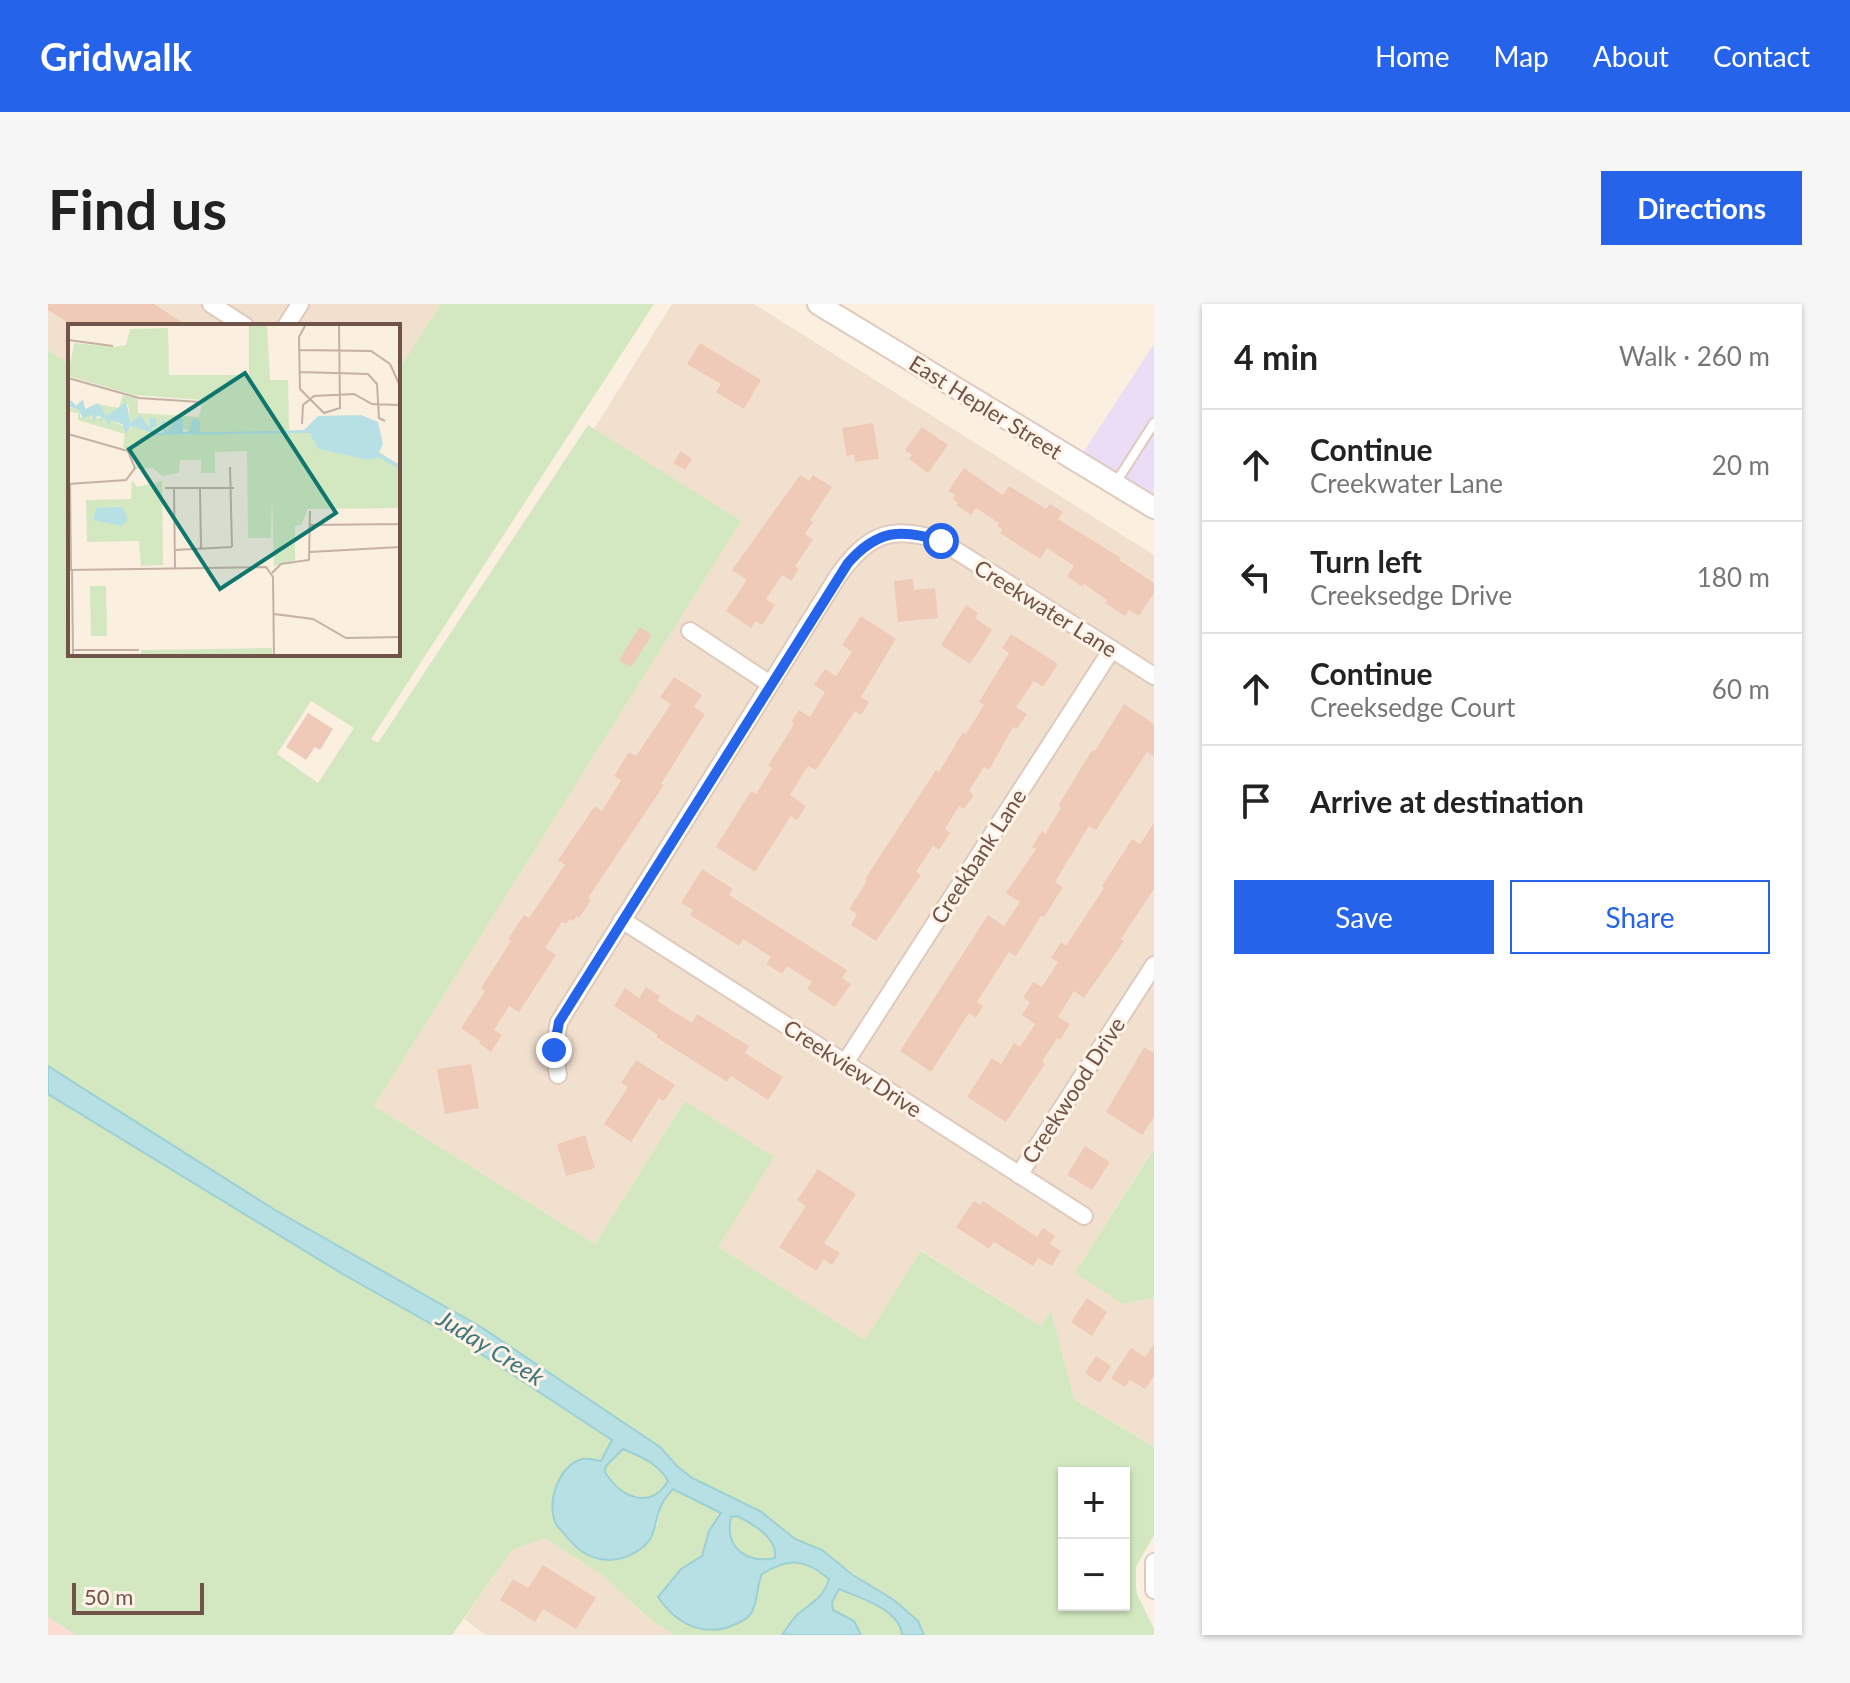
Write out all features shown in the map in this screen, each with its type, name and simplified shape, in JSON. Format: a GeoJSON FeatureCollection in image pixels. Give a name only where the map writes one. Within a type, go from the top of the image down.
{"type":"FeatureCollection","features":[{"type":"Feature","properties":{"kind":"street"},"geometry":{"type":"LineString","coordinates":[[211,304],[242,324]]}},
{"type":"Feature","properties":{"kind":"street"},"geometry":{"type":"LineString","coordinates":[[287,324],[300,304]]}},
{"type":"Feature","properties":{"kind":"street","name":"East Hepler Street"},"geometry":{"type":"LineString","coordinates":[[818,304],[1154,508]]}},
{"type":"Feature","properties":{"kind":"street","name":"Creekwater Lane"},"geometry":{"type":"LineString","coordinates":[[770,684],[848,563],[891,526],[941,541],[1154,676]]}},
{"type":"Feature","properties":{"kind":"street"},"geometry":{"type":"LineString","coordinates":[[558,1075],[554,1050],[559,1022],[770,684],[690,631]]}},
{"type":"Feature","properties":{"kind":"street","name":"Creekbank Lane"},"geometry":{"type":"LineString","coordinates":[[845,1063],[1112,649]]}},
{"type":"Feature","properties":{"kind":"street","name":"Creekview Drive"},"geometry":{"type":"LineString","coordinates":[[622,920],[1084,1216]]}},
{"type":"Feature","properties":{"kind":"street","name":"Creekwood Drive"},"geometry":{"type":"LineString","coordinates":[[1019,1175],[1154,965]]}},
{"type":"Feature","properties":{"kind":"street"},"geometry":{"type":"LineString","coordinates":[[1154,1562],[1154,1590]]}},
{"type":"Feature","properties":{"kind":"lane"},"geometry":{"type":"LineString","coordinates":[[1115,485],[1154,423]]}},
{"type":"Feature","properties":{"kind":"lane"},"geometry":{"type":"LineString","coordinates":[[1145,436],[1154,442]]}},
{"type":"Feature","properties":{"kind":"shaded area"},"geometry":{"type":"Polygon","coordinates":[[[48,304],[441,304],[400,367],[400,324],[68,324],[68,363],[48,350],[48,304]]]}},
{"type":"Feature","properties":{"kind":"shaded area"},"geometry":{"type":"Polygon","coordinates":[[[672,304],[754,304],[1154,555],[1154,1147],[1075,1273],[1123,1304],[1154,1298],[1154,1447],[1074,1399],[1051,1312],[1041,1326],[922,1251],[865,1340],[717,1247],[685,1101],[595,1244],[374,1106],[740,522],[594,429],[672,304]]]}},
{"type":"Feature","properties":{"kind":"shaded area"},"geometry":{"type":"Polygon","coordinates":[[[1154,344],[1154,497],[1082,454],[1154,344]]]}},
{"type":"Feature","properties":{"kind":"shaded area"},"geometry":{"type":"Polygon","coordinates":[[[545,1538],[602,1575],[652,1621],[674,1635],[486,1635],[464,1619],[512,1549],[545,1538]]]}},
{"type":"Feature","properties":{"kind":"shaded area"},"geometry":{"type":"Polygon","coordinates":[[[48,1617],[76,1635],[48,1635],[48,1617]]]}},
{"type":"Feature","properties":{"kind":"green space"},"geometry":{"type":"Polygon","coordinates":[[[441,304],[654,304],[371,739],[378,743],[588,425],[741,521],[374,1106],[595,1244],[685,1101],[774,1157],[718,1247],[865,1340],[921,1251],[1041,1326],[1051,1311],[1074,1399],[1154,1447],[1154,1535],[1136,1567],[1136,1586],[1154,1635],[924,1635],[918,1621],[822,1550],[795,1539],[760,1511],[692,1478],[660,1447],[612,1440],[601,1461],[585,1458],[572,1464],[553,1502],[555,1523],[573,1546],[657,1526],[661,1505],[674,1489],[721,1513],[709,1531],[703,1556],[681,1569],[669,1582],[756,1597],[762,1574],[788,1563],[804,1564],[829,1579],[817,1601],[797,1614],[782,1635],[674,1635],[652,1621],[602,1575],[545,1538],[512,1550],[452,1635],[76,1635],[48,1617],[48,1094],[96,1124],[144,1127],[48,1066],[48,350],[68,363],[68,656],[400,656],[400,367],[441,304]],[[311,701],[277,754],[318,783],[354,728],[311,701]]]}},
{"type":"Feature","properties":{"kind":"green space"},"geometry":{"type":"Polygon","coordinates":[[[1154,1148],[1154,1298],[1123,1304],[1075,1273],[1154,1148]]]}},
{"type":"Feature","properties":{"kind":"green space"},"geometry":{"type":"Polygon","coordinates":[[[623,1449],[660,1470],[668,1481],[660,1490],[644,1498],[635,1497],[611,1481],[605,1472],[606,1466],[623,1449]]]}},
{"type":"Feature","properties":{"kind":"green space"},"geometry":{"type":"Polygon","coordinates":[[[738,1516],[768,1538],[773,1544],[776,1558],[756,1558],[740,1551],[731,1537],[730,1528],[731,1517],[738,1516]]]}},
{"type":"Feature","properties":{"kind":"green space"},"geometry":{"type":"Polygon","coordinates":[[[838,1589],[887,1611],[900,1626],[902,1635],[861,1635],[854,1621],[833,1610],[832,1602],[838,1589]]]}},
{"type":"Feature","properties":{"kind":"water","name":"Juday Creek"},"geometry":{"type":"Polygon","coordinates":[[[48,1066],[275,1210],[481,1327],[660,1447],[692,1478],[760,1511],[795,1539],[822,1550],[853,1575],[894,1600],[918,1621],[924,1635],[902,1635],[900,1626],[887,1611],[839,1589],[832,1602],[833,1610],[854,1621],[861,1635],[782,1635],[796,1615],[821,1595],[829,1579],[812,1567],[796,1563],[780,1565],[762,1574],[752,1612],[747,1618],[715,1630],[687,1624],[671,1613],[658,1597],[681,1569],[702,1556],[709,1531],[721,1513],[673,1489],[659,1510],[650,1539],[642,1548],[611,1560],[583,1552],[556,1524],[554,1494],[567,1469],[582,1459],[601,1461],[612,1440],[463,1342],[341,1273],[48,1094],[48,1066]],[[623,1449],[606,1466],[605,1472],[611,1481],[635,1497],[653,1496],[661,1490],[668,1481],[660,1470],[623,1449]],[[737,1516],[731,1517],[734,1545],[747,1556],[775,1558],[769,1538],[737,1516]]]}},
{"type":"Feature","properties":{"kind":"building"},"geometry":{"type":"Polygon","coordinates":[[[48,304],[154,304],[185,324],[70,324],[48,310],[48,304]]]}},
{"type":"Feature","properties":{"kind":"building"},"geometry":{"type":"Polygon","coordinates":[[[700,343],[761,380],[744,409],[716,392],[721,384],[687,364],[700,343]]]}},
{"type":"Feature","properties":{"kind":"building"},"geometry":{"type":"Polygon","coordinates":[[[873,423],[879,459],[855,462],[854,454],[847,456],[842,428],[873,423]]]}},
{"type":"Feature","properties":{"kind":"building"},"geometry":{"type":"Polygon","coordinates":[[[922,427],[948,445],[928,473],[909,459],[912,455],[905,450],[922,427]]]}},
{"type":"Feature","properties":{"kind":"building"},"geometry":{"type":"Polygon","coordinates":[[[681,451],[692,459],[685,470],[673,463],[681,451]]]}},
{"type":"Feature","properties":{"kind":"building"},"geometry":{"type":"Polygon","coordinates":[[[964,468],[1003,495],[1009,486],[1046,509],[1050,504],[1063,512],[1058,519],[1121,558],[1119,560],[1154,583],[1154,593],[1139,616],[1129,610],[1125,616],[1084,584],[1082,587],[1067,576],[1074,566],[1047,548],[1040,559],[1000,533],[999,523],[976,508],[971,515],[956,505],[955,495],[948,491],[964,468]]]}},
{"type":"Feature","properties":{"kind":"building"},"geometry":{"type":"Polygon","coordinates":[[[800,475],[809,481],[813,475],[832,487],[810,520],[813,522],[805,534],[813,540],[795,566],[799,569],[791,581],[782,575],[766,599],[775,605],[762,625],[756,621],[751,628],[726,611],[747,580],[732,570],[800,475]]]}},
{"type":"Feature","properties":{"kind":"building"},"geometry":{"type":"Polygon","coordinates":[[[913,579],[914,590],[935,588],[938,618],[898,622],[894,581],[913,579]]]}},
{"type":"Feature","properties":{"kind":"building"},"geometry":{"type":"Polygon","coordinates":[[[966,605],[978,613],[975,618],[992,630],[970,664],[941,645],[966,605]]]}},
{"type":"Feature","properties":{"kind":"building"},"geometry":{"type":"Polygon","coordinates":[[[861,616],[896,639],[861,697],[869,702],[861,715],[855,711],[816,770],[808,766],[790,795],[806,806],[797,820],[791,816],[755,872],[716,847],[751,791],[756,794],[772,768],[768,766],[794,724],[791,722],[799,710],[810,717],[825,692],[814,685],[825,669],[836,676],[852,652],[842,645],[861,616]]]}},
{"type":"Feature","properties":{"kind":"building"},"geometry":{"type":"Polygon","coordinates":[[[640,627],[652,635],[631,667],[619,660],[640,627]]]}},
{"type":"Feature","properties":{"kind":"building"},"geometry":{"type":"Polygon","coordinates":[[[1011,634],[1058,664],[1043,687],[1034,681],[1016,707],[1027,714],[1017,729],[1013,727],[989,770],[984,767],[969,791],[974,795],[964,809],[959,806],[945,829],[950,833],[939,850],[933,846],[916,872],[921,875],[876,941],[851,925],[857,914],[849,909],[936,770],[939,772],[984,705],[979,702],[1009,653],[1002,648],[1011,634]]]}},
{"type":"Feature","properties":{"kind":"building"},"geometry":{"type":"Polygon","coordinates":[[[674,677],[702,695],[694,707],[705,714],[661,784],[664,785],[588,898],[591,900],[579,918],[570,919],[566,924],[562,922],[545,948],[556,955],[519,1012],[509,1006],[494,1030],[502,1035],[491,1052],[461,1028],[485,991],[481,988],[511,941],[508,939],[524,915],[529,918],[565,865],[558,860],[595,806],[602,811],[621,780],[614,776],[629,752],[636,756],[671,704],[660,697],[674,677]]]}},
{"type":"Feature","properties":{"kind":"building"},"geometry":{"type":"Polygon","coordinates":[[[1124,704],[1154,724],[1154,757],[1147,752],[1096,830],[1089,826],[1055,882],[1063,887],[1044,917],[1041,916],[1016,956],[1009,952],[977,1002],[983,1006],[976,1018],[969,1013],[931,1072],[900,1051],[988,915],[1004,926],[1020,902],[1006,893],[1036,849],[1032,847],[1042,831],[1045,834],[1061,808],[1058,806],[1092,750],[1095,751],[1124,704]]]}},
{"type":"Feature","properties":{"kind":"building"},"geometry":{"type":"Polygon","coordinates":[[[308,713],[333,729],[320,750],[315,747],[306,760],[286,747],[308,713]]]}},
{"type":"Feature","properties":{"kind":"building"},"geometry":{"type":"Polygon","coordinates":[[[1154,823],[1154,889],[1121,939],[1124,941],[1084,998],[1074,991],[1058,1017],[1070,1024],[1060,1040],[1057,1038],[1042,1062],[1045,1064],[1006,1122],[967,1097],[992,1058],[1001,1064],[1014,1043],[1020,1047],[1035,1024],[1022,1015],[1030,1002],[1023,998],[1033,982],[1042,987],[1058,962],[1051,958],[1061,942],[1066,946],[1132,839],[1140,844],[1154,823]]]}},
{"type":"Feature","properties":{"kind":"building"},"geometry":{"type":"Polygon","coordinates":[[[702,869],[733,889],[729,895],[847,970],[842,978],[851,984],[835,1007],[807,989],[812,982],[787,966],[782,974],[766,964],[771,957],[743,939],[739,946],[690,915],[693,910],[681,903],[702,869]]]}},
{"type":"Feature","properties":{"kind":"building"},"geometry":{"type":"Polygon","coordinates":[[[646,987],[660,996],[657,1001],[692,1023],[697,1014],[749,1046],[745,1053],[783,1077],[768,1100],[731,1076],[727,1082],[614,1006],[625,988],[639,998],[646,987]]]}},
{"type":"Feature","properties":{"kind":"building"},"geometry":{"type":"Polygon","coordinates":[[[1144,1047],[1154,1053],[1154,1117],[1142,1135],[1106,1112],[1144,1047]]]}},
{"type":"Feature","properties":{"kind":"building"},"geometry":{"type":"Polygon","coordinates":[[[636,1060],[675,1085],[664,1101],[659,1098],[631,1142],[604,1124],[628,1087],[621,1083],[636,1060]]]}},
{"type":"Feature","properties":{"kind":"building"},"geometry":{"type":"Polygon","coordinates":[[[471,1064],[479,1108],[445,1114],[437,1069],[471,1064]]]}},
{"type":"Feature","properties":{"kind":"building"},"geometry":{"type":"Polygon","coordinates":[[[585,1135],[595,1168],[566,1176],[557,1144],[585,1135]]]}},
{"type":"Feature","properties":{"kind":"building"},"geometry":{"type":"Polygon","coordinates":[[[1085,1146],[1110,1162],[1092,1190],[1067,1175],[1085,1146]]]}},
{"type":"Feature","properties":{"kind":"building"},"geometry":{"type":"Polygon","coordinates":[[[818,1169],[856,1194],[824,1243],[840,1253],[832,1265],[824,1259],[816,1271],[779,1247],[806,1206],[797,1200],[818,1169]]]}},
{"type":"Feature","properties":{"kind":"building"},"geometry":{"type":"Polygon","coordinates":[[[974,1201],[980,1205],[983,1201],[1037,1237],[1043,1228],[1055,1236],[1050,1244],[1061,1251],[1052,1266],[1038,1258],[1033,1266],[994,1242],[989,1249],[956,1227],[974,1201]]]}},
{"type":"Feature","properties":{"kind":"building"},"geometry":{"type":"Polygon","coordinates":[[[1087,1298],[1107,1312],[1092,1336],[1071,1322],[1087,1298]]]}},
{"type":"Feature","properties":{"kind":"building"},"geometry":{"type":"Polygon","coordinates":[[[1154,1344],[1154,1376],[1145,1389],[1130,1380],[1125,1387],[1111,1378],[1131,1348],[1145,1357],[1154,1344]]]}},
{"type":"Feature","properties":{"kind":"building"},"geometry":{"type":"Polygon","coordinates":[[[1096,1356],[1111,1366],[1100,1383],[1085,1373],[1096,1356]]]}},
{"type":"Feature","properties":{"kind":"building"},"geometry":{"type":"Polygon","coordinates":[[[543,1565],[596,1598],[576,1629],[543,1609],[535,1622],[500,1600],[513,1579],[528,1588],[543,1565]]]}},
{"type":"Feature","properties":{"kind":"route"},"geometry":{"type":"LineString","coordinates":[[554,1050],[559,1022],[838,576],[858,550],[892,533],[914,532],[941,541]]}}]}
